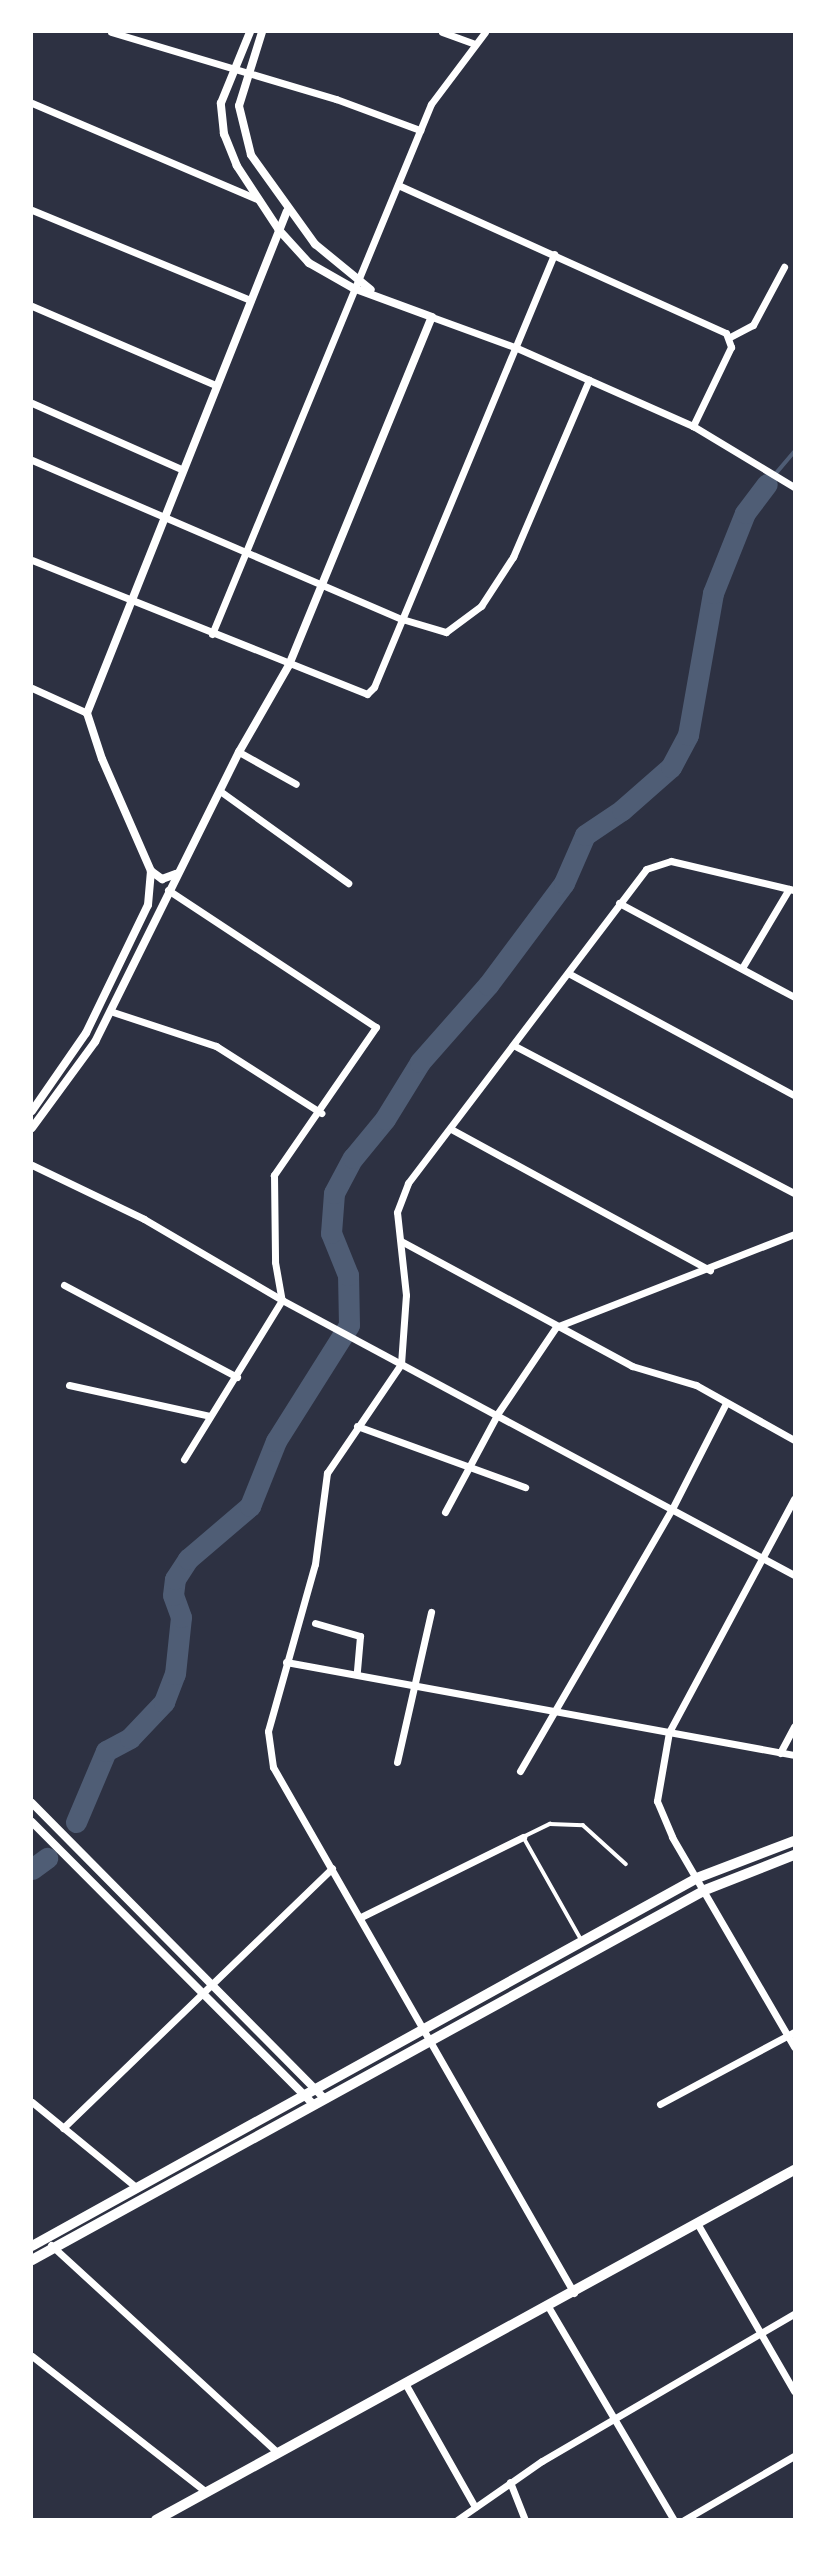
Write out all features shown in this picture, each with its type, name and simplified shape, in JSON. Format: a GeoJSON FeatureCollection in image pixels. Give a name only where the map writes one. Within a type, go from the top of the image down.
{"type":"FeatureCollection","features":[{"type":"Feature","properties":{"kind":"main road"},"geometry":{"type":"LineString","coordinates":[[32,2245],[302,2093],[697,1878],[794,1841]]}},
{"type":"Feature","properties":{"kind":"main road"},"geometry":{"type":"LineString","coordinates":[[32,2260],[705,1890],[794,1855]]}},
{"type":"Feature","properties":{"kind":"main road"},"geometry":{"type":"LineString","coordinates":[[558,1952],[566,1966]]}},
{"type":"Feature","properties":{"kind":"main road"},"geometry":{"type":"LineString","coordinates":[[156,2519],[549,2308],[794,2170]]}},
{"type":"Feature","properties":{"kind":"street"},"geometry":{"type":"LineString","coordinates":[[111,32],[247,75],[336,99],[420,131]]}},
{"type":"Feature","properties":{"kind":"street"},"geometry":{"type":"LineString","coordinates":[[250,32],[221,103],[224,134],[237,166],[259,200],[279,230],[309,263],[432,317],[517,348],[693,426],[794,487]]}},
{"type":"Feature","properties":{"kind":"street"},"geometry":{"type":"LineString","coordinates":[[262,32],[239,106],[246,138],[261,175],[287,211],[314,244],[355,284]]}},
{"type":"Feature","properties":{"kind":"street"},"geometry":{"type":"LineString","coordinates":[[442,32],[473,43]]}},
{"type":"Feature","properties":{"kind":"street"},"geometry":{"type":"LineString","coordinates":[[212,634],[243,551],[431,104],[473,43],[485,32]]}},
{"type":"Feature","properties":{"kind":"street"},"geometry":{"type":"LineString","coordinates":[[32,103],[259,200]]}},
{"type":"Feature","properties":{"kind":"street"},"geometry":{"type":"LineString","coordinates":[[398,184],[730,337]]}},
{"type":"Feature","properties":{"kind":"street"},"geometry":{"type":"LineString","coordinates":[[32,210],[250,300]]}},
{"type":"Feature","properties":{"kind":"street"},"geometry":{"type":"LineString","coordinates":[[32,1111],[72,1058],[148,905],[151,871],[102,759],[87,712],[181,469],[287,211]]}},
{"type":"Feature","properties":{"kind":"street"},"geometry":{"type":"LineString","coordinates":[[32,559],[361,694],[374,687],[554,254]]}},
{"type":"Feature","properties":{"kind":"street"},"geometry":{"type":"LineString","coordinates":[[730,337],[753,326],[784,267]]}},
{"type":"Feature","properties":{"kind":"street"},"geometry":{"type":"LineString","coordinates":[[32,306],[215,385]]}},
{"type":"Feature","properties":{"kind":"street"},"geometry":{"type":"LineString","coordinates":[[32,1128],[76,1070],[110,1011],[239,752],[289,665],[324,586],[432,317]]}},
{"type":"Feature","properties":{"kind":"street"},"geometry":{"type":"LineString","coordinates":[[693,426],[731,346],[730,337]]}},
{"type":"Feature","properties":{"kind":"street"},"geometry":{"type":"LineString","coordinates":[[32,460],[437,633],[464,621],[502,577],[589,380]]}},
{"type":"Feature","properties":{"kind":"street"},"geometry":{"type":"LineString","coordinates":[[32,403],[181,469]]}},
{"type":"Feature","properties":{"kind":"street"},"geometry":{"type":"LineString","coordinates":[[32,688],[87,712]]}},
{"type":"Feature","properties":{"kind":"street"},"geometry":{"type":"LineString","coordinates":[[239,752],[296,784]]}},
{"type":"Feature","properties":{"kind":"street"},"geometry":{"type":"LineString","coordinates":[[220,791],[348,883]]}},
{"type":"Feature","properties":{"kind":"street"},"geometry":{"type":"LineString","coordinates":[[574,2293],[273,1767],[268,1731],[314,1564],[327,1473],[401,1364],[406,1295],[397,1212],[402,1196],[646,869],[671,861],[792,890],[741,968]]}},
{"type":"Feature","properties":{"kind":"street"},"geometry":{"type":"LineString","coordinates":[[151,871],[162,879],[176,874]]}},
{"type":"Feature","properties":{"kind":"street"},"geometry":{"type":"LineString","coordinates":[[168,890],[376,1027],[321,1113],[274,1175],[275,1262],[282,1300],[184,1459]]}},
{"type":"Feature","properties":{"kind":"street"},"geometry":{"type":"LineString","coordinates":[[619,902],[794,997]]}},
{"type":"Feature","properties":{"kind":"street"},"geometry":{"type":"LineString","coordinates":[[568,972],[794,1095]]}},
{"type":"Feature","properties":{"kind":"street"},"geometry":{"type":"LineString","coordinates":[[115,973],[125,977]]}},
{"type":"Feature","properties":{"kind":"street"},"geometry":{"type":"LineString","coordinates":[[110,1011],[216,1045],[321,1113]]}},
{"type":"Feature","properties":{"kind":"street"},"geometry":{"type":"LineString","coordinates":[[514,1046],[794,1193]]}},
{"type":"Feature","properties":{"kind":"street"},"geometry":{"type":"LineString","coordinates":[[452,1129],[710,1269]]}},
{"type":"Feature","properties":{"kind":"street"},"geometry":{"type":"LineString","coordinates":[[32,1165],[144,1219],[282,1300],[498,1413],[794,1575]]}},
{"type":"Feature","properties":{"kind":"street"},"geometry":{"type":"LineString","coordinates":[[445,1512],[471,1468],[498,1413],[556,1327],[794,1234]]}},
{"type":"Feature","properties":{"kind":"street"},"geometry":{"type":"LineString","coordinates":[[401,1241],[632,1366],[696,1385],[794,1440]]}},
{"type":"Feature","properties":{"kind":"street"},"geometry":{"type":"LineString","coordinates":[[64,1285],[237,1377]]}},
{"type":"Feature","properties":{"kind":"street"},"geometry":{"type":"LineString","coordinates":[[69,1385],[210,1416]]}},
{"type":"Feature","properties":{"kind":"street"},"geometry":{"type":"LineString","coordinates":[[520,1771],[556,1714],[672,1509],[726,1403]]}},
{"type":"Feature","properties":{"kind":"street"},"geometry":{"type":"LineString","coordinates":[[357,1426],[525,1487]]}},
{"type":"Feature","properties":{"kind":"street"},"geometry":{"type":"LineString","coordinates":[[794,1499],[669,1732],[657,1801],[697,1878],[791,2034],[794,2047]]}},
{"type":"Feature","properties":{"kind":"street"},"geometry":{"type":"LineString","coordinates":[[397,1762],[418,1684],[430,1612]]}},
{"type":"Feature","properties":{"kind":"street"},"geometry":{"type":"LineString","coordinates":[[315,1623],[360,1636],[357,1674]]}},
{"type":"Feature","properties":{"kind":"street"},"geometry":{"type":"LineString","coordinates":[[286,1662],[418,1684],[556,1714],[794,1755]]}},
{"type":"Feature","properties":{"kind":"street"},"geometry":{"type":"LineString","coordinates":[[780,1753],[794,1727]]}},
{"type":"Feature","properties":{"kind":"street"},"geometry":{"type":"LineString","coordinates":[[32,1803],[324,2098]]}},
{"type":"Feature","properties":{"kind":"street"},"geometry":{"type":"LineString","coordinates":[[32,1822],[313,2104]]}},
{"type":"Feature","properties":{"kind":"street"},"geometry":{"type":"LineString","coordinates":[[361,1917],[523,1837]]}},
{"type":"Feature","properties":{"kind":"street"},"geometry":{"type":"LineString","coordinates":[[63,2128],[332,1868]]}},
{"type":"Feature","properties":{"kind":"street"},"geometry":{"type":"LineString","coordinates":[[660,2104],[791,2034]]}},
{"type":"Feature","properties":{"kind":"street"},"geometry":{"type":"LineString","coordinates":[[32,2102],[137,2188]]}},
{"type":"Feature","properties":{"kind":"street"},"geometry":{"type":"LineString","coordinates":[[697,2223],[794,2391]]}},
{"type":"Feature","properties":{"kind":"street"},"geometry":{"type":"LineString","coordinates":[[46,2238],[278,2453]]}},
{"type":"Feature","properties":{"kind":"street"},"geometry":{"type":"LineString","coordinates":[[549,2308],[674,2519]]}},
{"type":"Feature","properties":{"kind":"street"},"geometry":{"type":"LineString","coordinates":[[457,2519],[510,2482],[614,2418],[794,2314]]}},
{"type":"Feature","properties":{"kind":"street"},"geometry":{"type":"LineString","coordinates":[[32,2356],[206,2492]]}},
{"type":"Feature","properties":{"kind":"street"},"geometry":{"type":"LineString","coordinates":[[406,2385],[475,2507]]}},
{"type":"Feature","properties":{"kind":"street"},"geometry":{"type":"LineString","coordinates":[[684,2519],[794,2455]]}},
{"type":"Feature","properties":{"kind":"street"},"geometry":{"type":"LineString","coordinates":[[510,2482],[525,2519]]}},
{"type":"Feature","properties":{"kind":"lane"},"geometry":{"type":"LineString","coordinates":[[581,1940],[523,1837],[550,1824],[583,1825],[626,1864]]}},
{"type":"Feature","properties":{"kind":"waterway"},"geometry":{"type":"LineString","coordinates":[[767,484],[794,452]]}},
{"type":"Feature","properties":{"kind":"waterway"},"geometry":{"type":"LineString","coordinates":[[76,1822],[106,1751],[130,1738],[164,1702],[175,1674],[181,1617],[173,1595],[175,1579],[188,1559],[250,1506],[276,1441],[349,1325],[348,1275],[331,1233],[334,1193],[353,1158],[385,1119],[420,1062],[488,985],[564,883],[585,835],[622,810],[671,767],[688,735],[713,593],[745,513],[767,484]]}},
{"type":"Feature","properties":{"kind":"waterway"},"geometry":{"type":"LineString","coordinates":[[32,1869],[47,1858]]}}]}
